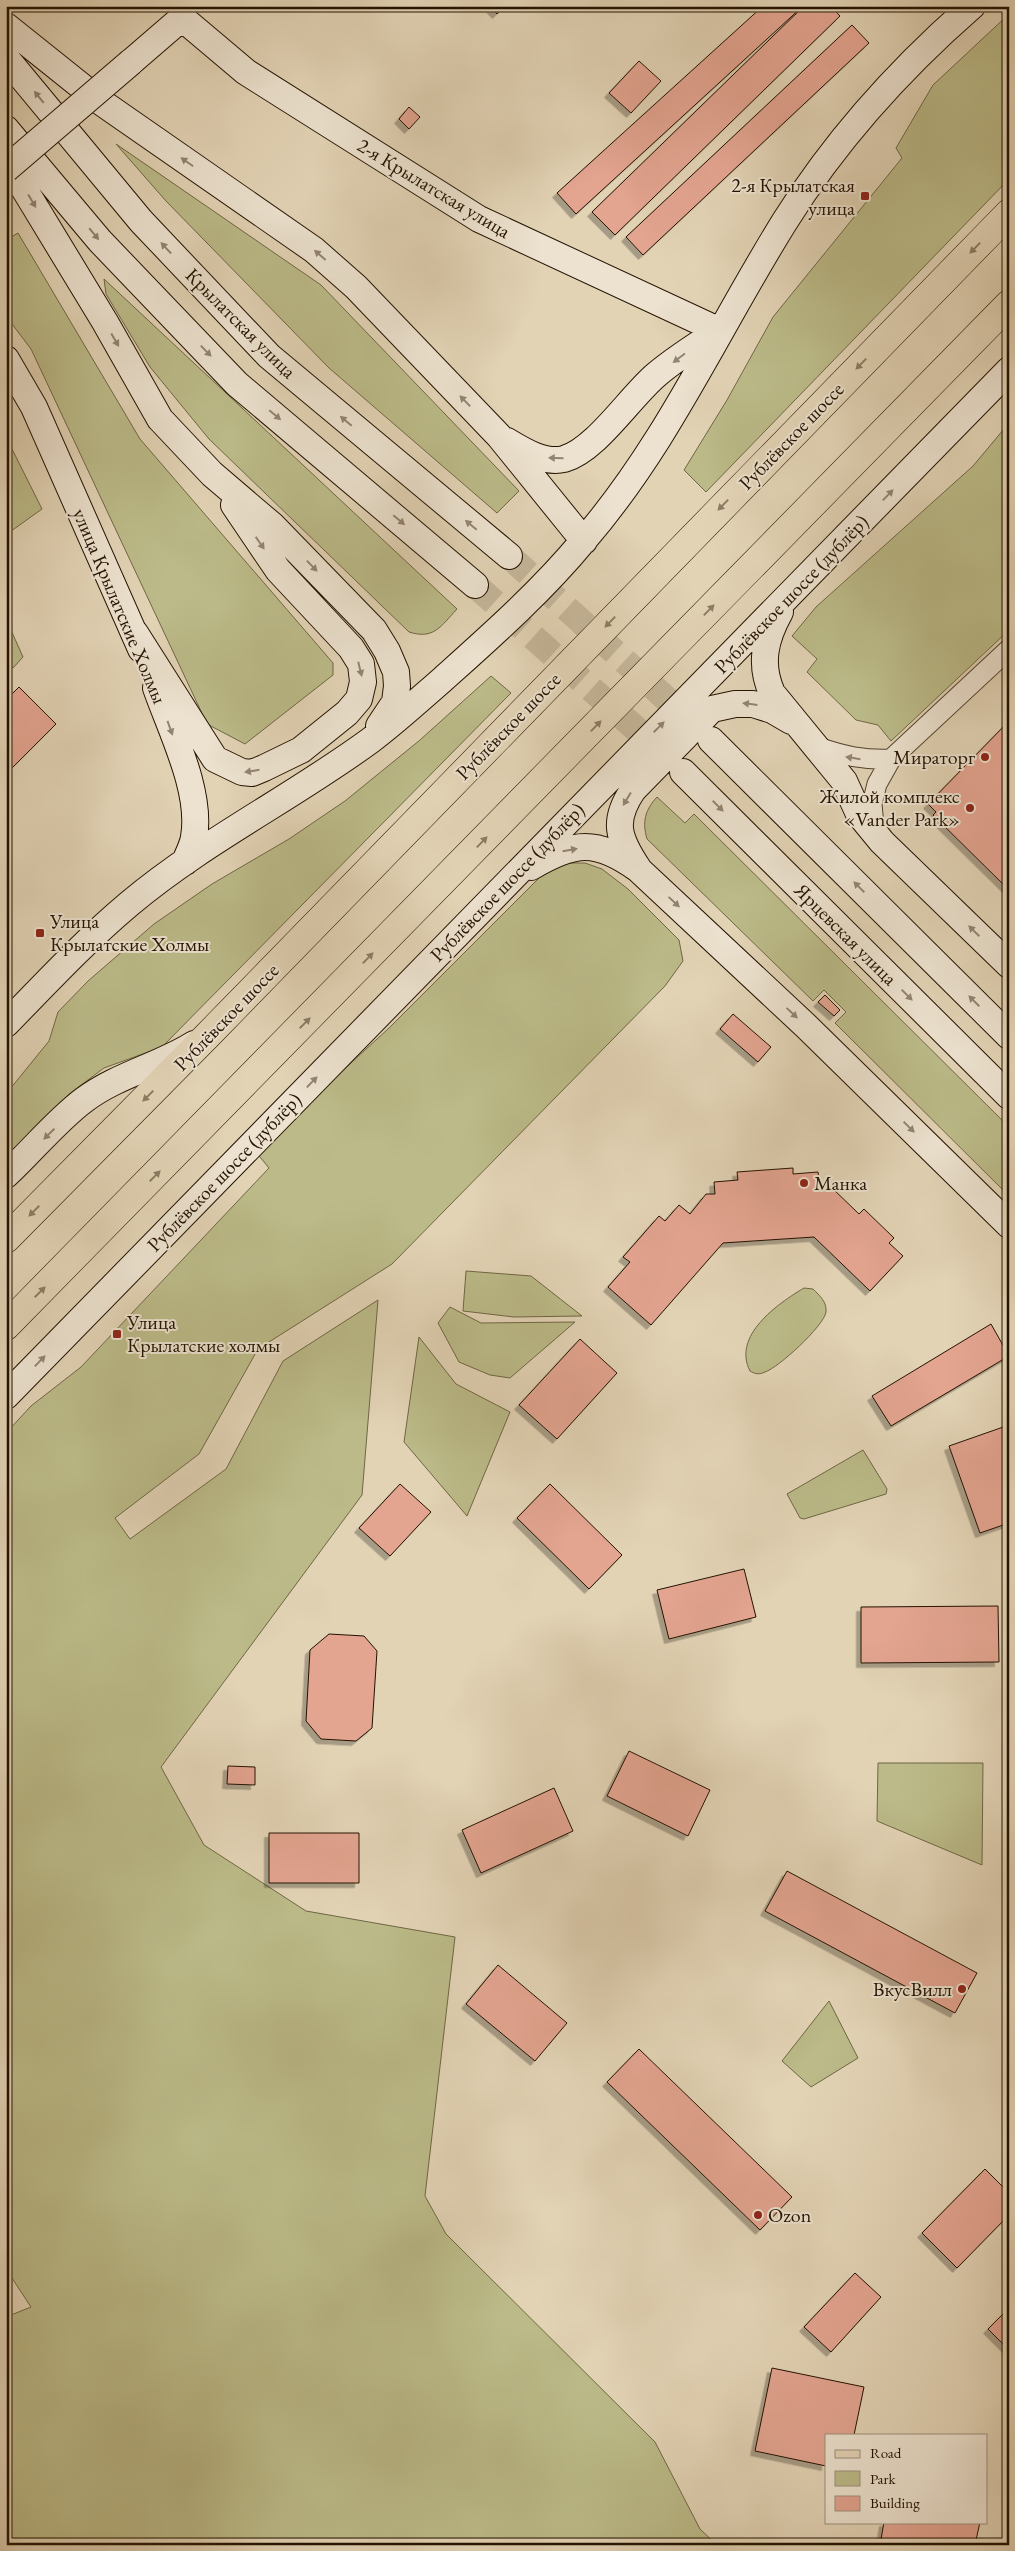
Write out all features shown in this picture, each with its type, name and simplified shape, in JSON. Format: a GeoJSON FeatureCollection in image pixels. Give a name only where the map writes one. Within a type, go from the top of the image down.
{"type":"FeatureCollection","features":[{"type":"Feature","properties":{"kind":"main road"},"geometry":{"type":"LineString","coordinates":[[6,1024],[71,957],[130,903],[185,862],[371,740],[477,649],[584,541],[637,473],[681,403],[720,331],[786,219],[824,165],[900,75],[972,6]]}},
{"type":"Feature","properties":{"kind":"main road"},"geometry":{"type":"LineString","coordinates":[[6,169],[131,62],[177,12]]}},
{"type":"Feature","properties":{"kind":"main road","name":"2-я Крылатская улица"},"geometry":{"type":"LineString","coordinates":[[177,12],[246,72],[479,219],[720,331]]}},
{"type":"Feature","properties":{"kind":"main road"},"geometry":{"type":"LineString","coordinates":[[6,26],[101,102],[314,250],[356,287],[499,436],[584,541]]}},
{"type":"Feature","properties":{"kind":"main road","name":"Крылатская улица"},"geometry":{"type":"LineString","coordinates":[[6,58],[141,221],[268,356],[508,556]]}},
{"type":"Feature","properties":{"kind":"main road"},"geometry":{"type":"LineString","coordinates":[[6,129],[100,241],[237,384],[475,585]]}},
{"type":"Feature","properties":{"kind":"main road"},"geometry":{"type":"LineString","coordinates":[[6,159],[105,322],[160,419],[212,474],[273,526],[374,630],[387,651],[396,672],[396,694],[394,702],[371,740]]}},
{"type":"Feature","properties":{"kind":"main road","name":"Рублёвское шоссе"},"geometry":{"type":"LineString","coordinates":[[6,1239],[207,1036],[1009,213]]}},
{"type":"Feature","properties":{"kind":"main road"},"geometry":{"type":"LineString","coordinates":[[6,1326],[1009,304]]}},
{"type":"Feature","properties":{"kind":"main road"},"geometry":{"type":"LineString","coordinates":[[499,436],[527,453],[550,459],[564,459],[590,444],[655,376],[683,354],[720,331]]}},
{"type":"Feature","properties":{"kind":"main road","name":"улица Крылатские Холмы"},"geometry":{"type":"LineString","coordinates":[[6,359],[34,407],[135,633],[191,788],[194,810],[194,837],[185,862]]}},
{"type":"Feature","properties":{"kind":"main road","name":"Рублёвское шоссе (дублёр)"},"geometry":{"type":"LineString","coordinates":[[6,1396],[1009,370]]}},
{"type":"Feature","properties":{"kind":"main road"},"geometry":{"type":"LineString","coordinates":[[135,633],[215,759],[242,772],[252,773],[301,750],[347,713],[359,699],[363,682],[361,664],[351,648],[278,570],[212,474]]}},
{"type":"Feature","properties":{"kind":"main road"},"geometry":{"type":"LineString","coordinates":[[786,600],[770,630],[765,652],[765,677],[772,693],[794,723],[818,747],[844,781],[859,814],[882,842],[1009,965]]}},
{"type":"Feature","properties":{"kind":"main road"},"geometry":{"type":"LineString","coordinates":[[638,869],[621,838],[619,826],[623,804],[633,790],[708,712],[727,705],[753,704],[772,710],[794,723]]}},
{"type":"Feature","properties":{"kind":"main road"},"geometry":{"type":"LineString","coordinates":[[711,740],[1009,1036]]}},
{"type":"Feature","properties":{"kind":"main road","name":"Ярцевская улица"},"geometry":{"type":"LineString","coordinates":[[683,772],[1009,1096]]}},
{"type":"Feature","properties":{"kind":"main road"},"geometry":{"type":"LineString","coordinates":[[511,878],[550,856],[567,849],[600,848],[620,856],[638,869],[806,1026],[1009,1225]]}},
{"type":"Feature","properties":{"kind":"main road"},"geometry":{"type":"LineString","coordinates":[[6,1175],[84,1100],[133,1072],[171,1059],[207,1036]]}},
{"type":"Feature","properties":{"kind":"street"},"geometry":{"type":"LineString","coordinates":[[882,842],[874,826],[872,804],[877,784],[891,759],[1009,649]]}},
{"type":"Feature","properties":{"kind":"street"},"geometry":{"type":"LineString","coordinates":[[818,747],[844,757],[863,760],[891,759]]}},
{"type":"Feature","properties":{"kind":"green space"},"geometry":{"type":"Polygon","coordinates":[[[1009,14],[1009,179],[706,492],[684,470],[727,400],[773,317],[902,158],[896,148],[933,85],[1009,14]]]}},
{"type":"Feature","properties":{"kind":"green space"},"geometry":{"type":"Polygon","coordinates":[[[116,144],[321,285],[519,491],[497,513],[329,368],[166,201],[116,144]]]}},
{"type":"Feature","properties":{"kind":"green space"},"geometry":{"type":"Polygon","coordinates":[[[18,233],[140,439],[333,663],[333,675],[245,744],[207,724],[31,349],[6,316],[6,240],[18,233]]]}},
{"type":"Feature","properties":{"kind":"green space"},"geometry":{"type":"Polygon","coordinates":[[[104,279],[457,609],[441,626],[431,633],[418,634],[409,632],[209,439],[150,367],[106,294],[104,279]]]}},
{"type":"Feature","properties":{"kind":"green space"},"geometry":{"type":"Polygon","coordinates":[[[1009,423],[1009,630],[891,741],[878,725],[856,720],[807,672],[817,659],[792,636],[816,607],[973,466],[1009,423]]]}},
{"type":"Feature","properties":{"kind":"green space"},"geometry":{"type":"Polygon","coordinates":[[[6,437],[42,509],[7,534],[6,532],[6,437]]]}},
{"type":"Feature","properties":{"kind":"green space"},"geometry":{"type":"Polygon","coordinates":[[[6,619],[23,657],[13,668],[6,662],[6,619]]]}},
{"type":"Feature","properties":{"kind":"green space"},"geometry":{"type":"Polygon","coordinates":[[[491,676],[511,693],[162,1047],[104,1068],[69,1094],[6,1157],[6,1094],[49,1041],[58,1012],[88,981],[154,924],[212,884],[289,839],[345,801],[420,740],[491,676]]]}},
{"type":"Feature","properties":{"kind":"green space"},"geometry":{"type":"Polygon","coordinates":[[[657,797],[685,823],[694,814],[1009,1127],[1009,1196],[835,1023],[846,1012],[824,990],[813,1001],[647,839],[646,816],[657,797]]]}},
{"type":"Feature","properties":{"kind":"green space"},"geometry":{"type":"Polygon","coordinates":[[[566,863],[585,863],[602,869],[628,889],[679,940],[683,961],[665,986],[392,1264],[258,1349],[199,1454],[115,1518],[130,1539],[226,1469],[283,1361],[378,1300],[362,1495],[161,1767],[204,1845],[306,1911],[455,1937],[425,2196],[446,2234],[655,2442],[700,2529],[717,2545],[6,2545],[6,2317],[31,2307],[6,2269],[6,1433],[31,1406],[81,1367],[269,1168],[255,1151],[389,1028],[546,871],[566,863]]]}},
{"type":"Feature","properties":{"kind":"green space"},"geometry":{"type":"Polygon","coordinates":[[[466,1271],[531,1276],[582,1316],[514,1317],[463,1311],[466,1271]]]}},
{"type":"Feature","properties":{"kind":"green space"},"geometry":{"type":"Polygon","coordinates":[[[804,1288],[813,1289],[823,1299],[826,1312],[823,1318],[800,1346],[780,1363],[761,1374],[750,1371],[746,1358],[747,1346],[752,1334],[770,1312],[804,1288]]]}},
{"type":"Feature","properties":{"kind":"green space"},"geometry":{"type":"Polygon","coordinates":[[[450,1307],[481,1323],[575,1322],[510,1378],[490,1375],[459,1362],[438,1323],[450,1307]]]}},
{"type":"Feature","properties":{"kind":"green space"},"geometry":{"type":"Polygon","coordinates":[[[419,1337],[456,1384],[510,1412],[467,1516],[404,1442],[419,1337]]]}},
{"type":"Feature","properties":{"kind":"green space"},"geometry":{"type":"Polygon","coordinates":[[[863,1450],[887,1489],[886,1494],[804,1519],[800,1518],[787,1494],[863,1450]]]}},
{"type":"Feature","properties":{"kind":"green space"},"geometry":{"type":"Polygon","coordinates":[[[878,1763],[983,1763],[982,1865],[877,1821],[878,1763]]]}},
{"type":"Feature","properties":{"kind":"green space"},"geometry":{"type":"Polygon","coordinates":[[[829,2001],[858,2058],[811,2087],[782,2061],[829,2001]]]}},
{"type":"Feature","properties":{"kind":"building"},"geometry":{"type":"Polygon","coordinates":[[[489,6],[505,6],[497,14],[489,6]]]}},
{"type":"Feature","properties":{"kind":"building"},"geometry":{"type":"Polygon","coordinates":[[[763,6],[803,6],[576,214],[557,193],[763,6]]]}},
{"type":"Feature","properties":{"kind":"building"},"geometry":{"type":"Polygon","coordinates":[[[804,6],[831,6],[840,16],[615,235],[592,212],[804,6]]]}},
{"type":"Feature","properties":{"kind":"building"},"geometry":{"type":"Polygon","coordinates":[[[852,25],[869,43],[643,255],[626,237],[852,25]]]}},
{"type":"Feature","properties":{"kind":"building"},"geometry":{"type":"Polygon","coordinates":[[[639,61],[661,81],[631,113],[609,93],[639,61]]]}},
{"type":"Feature","properties":{"kind":"building"},"geometry":{"type":"Polygon","coordinates":[[[409,107],[420,117],[409,129],[399,119],[409,107]]]}},
{"type":"Feature","properties":{"kind":"building"},"geometry":{"type":"Polygon","coordinates":[[[19,687],[56,724],[6,774],[6,700],[19,687]]]}},
{"type":"Feature","properties":{"kind":"building","name":"Жилой комплекс «Vander Park»"},"geometry":{"type":"Polygon","coordinates":[[[1009,721],[1009,890],[933,815],[936,812],[928,804],[1009,721]]]}},
{"type":"Feature","properties":{"kind":"building"},"geometry":{"type":"Polygon","coordinates":[[[825,995],[840,1010],[834,1016],[818,1002],[825,995]]]}},
{"type":"Feature","properties":{"kind":"building"},"geometry":{"type":"Polygon","coordinates":[[[733,1014],[771,1047],[758,1062],[720,1029],[733,1014]]]}},
{"type":"Feature","properties":{"kind":"building"},"geometry":{"type":"Polygon","coordinates":[[[793,1168],[793,1174],[818,1172],[820,1186],[829,1185],[859,1214],[864,1209],[894,1238],[889,1243],[903,1256],[870,1291],[814,1237],[723,1243],[651,1325],[608,1287],[630,1262],[623,1257],[659,1216],[665,1221],[679,1205],[690,1214],[706,1194],[715,1194],[714,1182],[738,1180],[737,1172],[793,1168]]]}},
{"type":"Feature","properties":{"kind":"building"},"geometry":{"type":"Polygon","coordinates":[[[991,1324],[1009,1356],[891,1426],[872,1396],[991,1324]]]}},
{"type":"Feature","properties":{"kind":"building"},"geometry":{"type":"Polygon","coordinates":[[[580,1339],[617,1373],[557,1439],[519,1405],[580,1339]]]}},
{"type":"Feature","properties":{"kind":"building"},"geometry":{"type":"Polygon","coordinates":[[[1009,1425],[1009,1523],[980,1533],[949,1446],[1009,1425]]]}},
{"type":"Feature","properties":{"kind":"building"},"geometry":{"type":"Polygon","coordinates":[[[400,1484],[431,1512],[390,1556],[359,1528],[400,1484]]]}},
{"type":"Feature","properties":{"kind":"building"},"geometry":{"type":"Polygon","coordinates":[[[550,1484],[622,1555],[589,1589],[517,1518],[550,1484]]]}},
{"type":"Feature","properties":{"kind":"building"},"geometry":{"type":"Polygon","coordinates":[[[744,1569],[756,1617],[669,1639],[657,1590],[744,1569]]]}},
{"type":"Feature","properties":{"kind":"building"},"geometry":{"type":"Polygon","coordinates":[[[998,1606],[999,1662],[861,1663],[861,1607],[998,1606]]]}},
{"type":"Feature","properties":{"kind":"building"},"geometry":{"type":"Polygon","coordinates":[[[329,1634],[364,1636],[377,1651],[372,1728],[356,1741],[321,1739],[306,1721],[310,1650],[329,1634]]]}},
{"type":"Feature","properties":{"kind":"building"},"geometry":{"type":"Polygon","coordinates":[[[629,1751],[710,1790],[688,1836],[607,1796],[629,1751]]]}},
{"type":"Feature","properties":{"kind":"building"},"geometry":{"type":"Polygon","coordinates":[[[228,1766],[255,1767],[255,1785],[227,1784],[228,1766]]]}},
{"type":"Feature","properties":{"kind":"building"},"geometry":{"type":"Polygon","coordinates":[[[554,1788],[573,1831],[481,1873],[462,1830],[554,1788]]]}},
{"type":"Feature","properties":{"kind":"building"},"geometry":{"type":"Polygon","coordinates":[[[269,1833],[359,1833],[359,1883],[269,1883],[269,1833]]]}},
{"type":"Feature","properties":{"kind":"building"},"geometry":{"type":"Polygon","coordinates":[[[787,1871],[977,1973],[955,2013],[765,1911],[787,1871]]]}},
{"type":"Feature","properties":{"kind":"building"},"geometry":{"type":"Polygon","coordinates":[[[498,1965],[567,2023],[535,2061],[466,2004],[498,1965]]]}},
{"type":"Feature","properties":{"kind":"building"},"geometry":{"type":"Polygon","coordinates":[[[639,2049],[792,2197],[760,2230],[607,2082],[639,2049]]]}},
{"type":"Feature","properties":{"kind":"building"},"geometry":{"type":"Polygon","coordinates":[[[985,2169],[1009,2193],[1009,2215],[957,2268],[922,2233],[985,2169]]]}},
{"type":"Feature","properties":{"kind":"building"},"geometry":{"type":"Polygon","coordinates":[[[855,2273],[881,2297],[831,2352],[804,2327],[855,2273]]]}},
{"type":"Feature","properties":{"kind":"building"},"geometry":{"type":"Polygon","coordinates":[[[1009,2308],[1009,2350],[988,2329],[1009,2308]]]}},
{"type":"Feature","properties":{"kind":"building"},"geometry":{"type":"Polygon","coordinates":[[[772,2368],[864,2387],[854,2434],[825,2434],[825,2466],[755,2451],[772,2368]]]}},
{"type":"Feature","properties":{"kind":"building"},"geometry":{"type":"Polygon","coordinates":[[[884,2524],[980,2524],[975,2545],[880,2545],[884,2524]]]}},
{"type":"Feature","properties":{"kind":"tunnel"},"geometry":{"type":"LineString","coordinates":[[509,556],[694,724]]}},
{"type":"Feature","properties":{"kind":"tunnel"},"geometry":{"type":"LineString","coordinates":[[475,585],[664,754]]}},
{"type":"Feature","properties":{"kind":"place","name":"2-я Крылатская улица"},"geometry":{"type":"Point","coordinates":[865,196]}},
{"type":"Feature","properties":{"kind":"place","name":"Мираторг"},"geometry":{"type":"Point","coordinates":[985,757]}},
{"type":"Feature","properties":{"kind":"place","name":"Жилой комплекс «Vander Park»"},"geometry":{"type":"Point","coordinates":[970,808]}},
{"type":"Feature","properties":{"kind":"place","name":"Улица Крылатские Холмы"},"geometry":{"type":"Point","coordinates":[40,933]}},
{"type":"Feature","properties":{"kind":"place","name":"Манка"},"geometry":{"type":"Point","coordinates":[804,1183]}},
{"type":"Feature","properties":{"kind":"place","name":"Улица Крылатские холмы"},"geometry":{"type":"Point","coordinates":[117,1334]}},
{"type":"Feature","properties":{"kind":"place","name":"ВкусВилл"},"geometry":{"type":"Point","coordinates":[962,1989]}},
{"type":"Feature","properties":{"kind":"place","name":"Ozon"},"geometry":{"type":"Point","coordinates":[758,2215]}}]}
